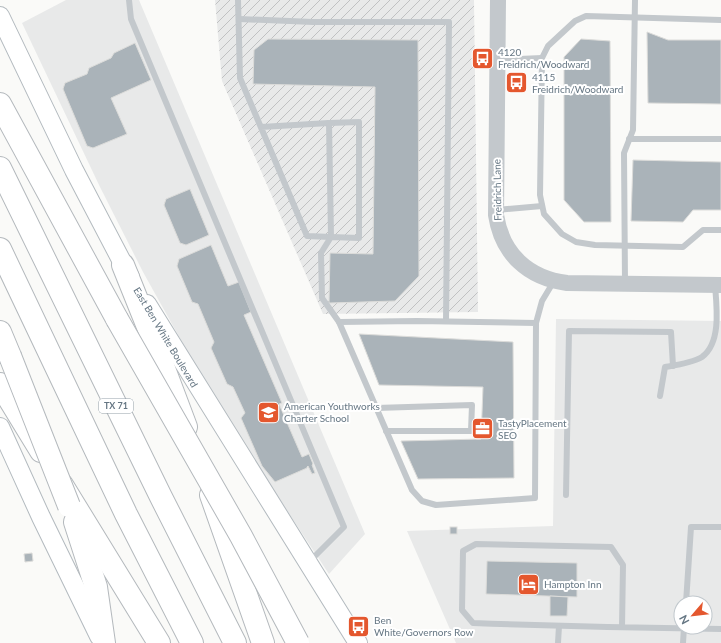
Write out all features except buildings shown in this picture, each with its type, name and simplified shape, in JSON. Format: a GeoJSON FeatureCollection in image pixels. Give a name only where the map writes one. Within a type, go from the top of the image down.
{"type":"FeatureCollection","features":[{"type":"Feature","properties":{"kind":"highway"},"geometry":{"type":"LineString","coordinates":[[0,104],[117,319],[241,536],[298,643]]}},
{"type":"Feature","properties":{"kind":"highway","name":"TX 71"},"geometry":{"type":"LineString","coordinates":[[0,168],[161,497],[235,643]]}},
{"type":"Feature","properties":{"kind":"highway"},"geometry":{"type":"LineString","coordinates":[[0,249],[126,514],[192,643]]}},
{"type":"Feature","properties":{"kind":"highway"},"geometry":{"type":"LineString","coordinates":[[123,265],[165,370],[237,567],[263,643]]}},
{"type":"Feature","properties":{"kind":"highway"},"geometry":{"type":"LineString","coordinates":[[0,332],[69,506],[96,588],[103,643]]}},
{"type":"Feature","properties":{"kind":"highway"},"geometry":{"type":"LineString","coordinates":[[0,384],[159,643]]}},
{"type":"Feature","properties":{"kind":"highway"},"geometry":{"type":"LineString","coordinates":[[69,506],[141,643]]}},
{"type":"Feature","properties":{"kind":"main road","name":"East Ben White Boulevard"},"geometry":{"type":"LineString","coordinates":[[0,16],[74,170],[123,265],[179,358],[358,643]]}},
{"type":"Feature","properties":{"kind":"main road"},"geometry":{"type":"LineString","coordinates":[[0,427],[41,517],[103,643]]}},
{"type":"Feature","properties":{"kind":"street","name":"Freidrich Lane"},"geometry":{"type":"LineString","coordinates":[[498,0],[496,210],[499,231],[512,254],[532,272],[554,281],[567,283],[718,285]]}},
{"type":"Feature","properties":{"kind":"lane"},"geometry":{"type":"LineString","coordinates":[[129,0],[132,19],[344,527],[308,564]]}},
{"type":"Feature","properties":{"kind":"lane"},"geometry":{"type":"LineString","coordinates":[[238,0],[240,78],[261,128],[307,236],[359,238],[359,122],[261,128]]}},
{"type":"Feature","properties":{"kind":"lane"},"geometry":{"type":"LineString","coordinates":[[625,284],[624,153],[633,130],[635,0]]}},
{"type":"Feature","properties":{"kind":"lane"},"geometry":{"type":"LineString","coordinates":[[721,20],[586,16],[575,21],[548,46],[542,58],[540,195],[544,214],[562,234],[576,242],[595,245],[683,247],[703,230],[721,230]]}},
{"type":"Feature","properties":{"kind":"lane"},"geometry":{"type":"LineString","coordinates":[[239,19],[313,22],[449,22],[446,321]]}},
{"type":"Feature","properties":{"kind":"lane"},"geometry":{"type":"LineString","coordinates":[[498,60],[542,58]]}},
{"type":"Feature","properties":{"kind":"lane"},"geometry":{"type":"LineString","coordinates":[[329,123],[331,237],[321,254],[322,298],[339,322],[412,490],[422,501],[436,505],[535,498],[536,323],[542,301],[554,281]]}},
{"type":"Feature","properties":{"kind":"lane"},"geometry":{"type":"LineString","coordinates":[[629,139],[721,139]]}},
{"type":"Feature","properties":{"kind":"lane"},"geometry":{"type":"LineString","coordinates":[[496,210],[542,206]]}},
{"type":"Feature","properties":{"kind":"lane"},"geometry":{"type":"LineString","coordinates":[[660,396],[666,367],[702,357],[716,342],[718,331],[718,285]]}},
{"type":"Feature","properties":{"kind":"lane"},"geometry":{"type":"LineString","coordinates":[[339,322],[446,321],[536,323]]}},
{"type":"Feature","properties":{"kind":"lane"},"geometry":{"type":"LineString","coordinates":[[566,495],[569,331],[671,332],[673,366]]}},
{"type":"Feature","properties":{"kind":"lane"},"geometry":{"type":"LineString","coordinates":[[376,408],[472,405],[471,431],[386,431]]}},
{"type":"Feature","properties":{"kind":"lane"},"geometry":{"type":"LineString","coordinates":[[687,595],[691,527],[721,527]]}},
{"type":"Feature","properties":{"kind":"lane"},"geometry":{"type":"LineString","coordinates":[[622,628],[623,565],[611,547],[476,544],[463,551],[462,610],[473,624],[622,628],[673,628]]}},
{"type":"Feature","properties":{"kind":"lane"},"geometry":{"type":"LineString","coordinates":[[558,643],[559,626]]}},
{"type":"Feature","properties":{"kind":"shaded area","name":"American Youthworks Charter School"},"geometry":{"type":"Polygon","coordinates":[[[66,0],[139,0],[365,534],[329,574],[262,473],[187,351],[143,272],[100,187],[22,23],[66,0]]]}},
{"type":"Feature","properties":{"kind":"shaded area"},"geometry":{"type":"Polygon","coordinates":[[[215,0],[474,0],[478,312],[323,314],[222,81],[215,0]]]}},
{"type":"Feature","properties":{"kind":"shaded area"},"geometry":{"type":"Polygon","coordinates":[[[556,319],[721,321],[721,643],[456,643],[407,531],[553,526],[556,319]]]}},
{"type":"Feature","properties":{"kind":"place","name":"4120 Freidrich/Woodward"},"geometry":{"type":"Point","coordinates":[482,58]}},
{"type":"Feature","properties":{"kind":"place","name":"4115 Freidrich/Woodward"},"geometry":{"type":"Point","coordinates":[517,83]}},
{"type":"Feature","properties":{"kind":"place","name":"American Youthworks Charter School"},"geometry":{"type":"Point","coordinates":[269,412]}},
{"type":"Feature","properties":{"kind":"place","name":"TastyPlacement SEO"},"geometry":{"type":"Point","coordinates":[482,429]}},
{"type":"Feature","properties":{"kind":"place","name":"Hampton Inn"},"geometry":{"type":"Point","coordinates":[528,584]}},
{"type":"Feature","properties":{"kind":"place","name":"Ben White/Governors Row"},"geometry":{"type":"Point","coordinates":[359,626]}}]}
